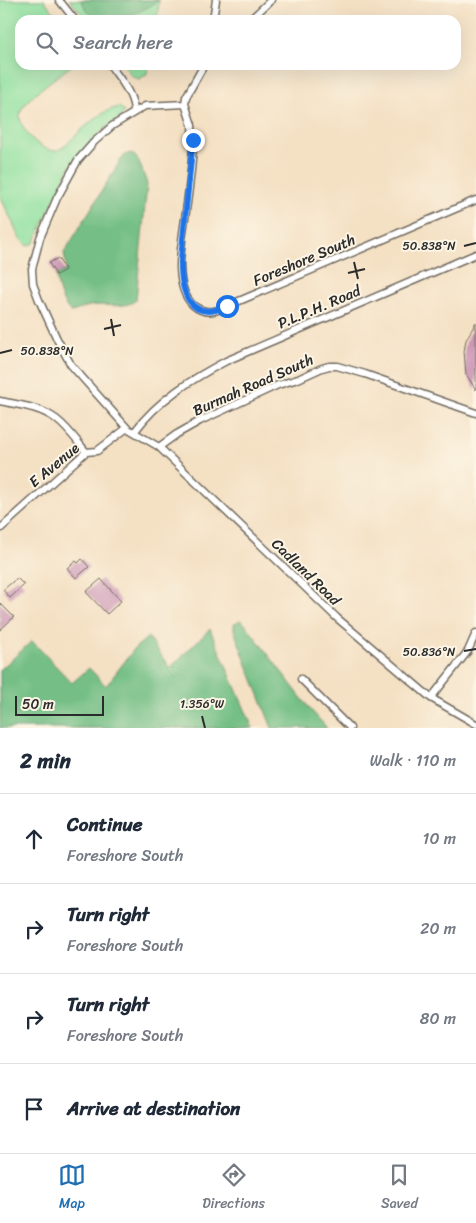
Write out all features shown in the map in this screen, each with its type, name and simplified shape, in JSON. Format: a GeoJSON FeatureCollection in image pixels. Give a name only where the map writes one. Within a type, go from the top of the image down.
{"type":"FeatureCollection","features":[{"type":"Feature","properties":{"kind":"lane"},"geometry":{"type":"LineString","coordinates":[[59,0],[72,15]]}},
{"type":"Feature","properties":{"kind":"lane"},"geometry":{"type":"LineString","coordinates":[[214,15],[216,0]]}},
{"type":"Feature","properties":{"kind":"lane"},"geometry":{"type":"LineString","coordinates":[[255,15],[271,0]]}},
{"type":"Feature","properties":{"kind":"lane"},"geometry":{"type":"LineString","coordinates":[[113,70],[134,104],[134,112]]}},
{"type":"Feature","properties":{"kind":"lane"},"geometry":{"type":"LineString","coordinates":[[127,428],[71,365],[51,328],[36,292],[32,276],[36,251],[44,225],[56,198],[78,160],[94,142],[112,126],[145,106],[185,104],[186,97],[201,70]]}},
{"type":"Feature","properties":{"kind":"lane","name":"Foreshore South"},"geometry":{"type":"LineString","coordinates":[[185,104],[192,125],[193,145],[180,272],[186,297],[196,308],[202,311],[211,312],[218,310],[476,200]]}},
{"type":"Feature","properties":{"kind":"lane","name":"P.L.P.H. Road"},"geometry":{"type":"LineString","coordinates":[[135,431],[144,419],[176,392],[226,361],[476,254]]}},
{"type":"Feature","properties":{"kind":"lane","name":"Burmah Road South"},"geometry":{"type":"LineString","coordinates":[[158,447],[200,421],[278,385],[329,366],[337,366],[364,374],[476,413]]}},
{"type":"Feature","properties":{"kind":"lane"},"geometry":{"type":"LineString","coordinates":[[0,401],[33,408],[51,416],[65,427],[86,452]]}},
{"type":"Feature","properties":{"kind":"lane","name":"Cadland Road"},"geometry":{"type":"LineString","coordinates":[[127,428],[135,431],[158,447],[336,618],[431,698],[476,724]]}},
{"type":"Feature","properties":{"kind":"lane","name":"E Avenue"},"geometry":{"type":"LineString","coordinates":[[0,529],[86,452],[97,451],[127,428]]}},
{"type":"Feature","properties":{"kind":"lane"},"geometry":{"type":"LineString","coordinates":[[431,698],[468,651],[476,633]]}},
{"type":"Feature","properties":{"kind":"lane"},"geometry":{"type":"LineString","coordinates":[[301,679],[350,728]]}},
{"type":"Feature","properties":{"kind":"green space"},"geometry":{"type":"Polygon","coordinates":[[[0,0],[44,0],[56,15],[15,15],[15,70],[66,70],[24,105],[20,117],[26,132],[39,145],[54,151],[65,146],[99,115],[119,107],[124,111],[121,117],[104,129],[83,150],[69,168],[34,243],[27,246],[20,239],[0,195],[0,0]]]}},
{"type":"Feature","properties":{"kind":"green space"},"geometry":{"type":"Polygon","coordinates":[[[69,0],[159,0],[158,15],[83,15],[69,0]]]}},
{"type":"Feature","properties":{"kind":"green space"},"geometry":{"type":"Polygon","coordinates":[[[81,0],[159,0],[129,15],[91,15],[81,0]]]}},
{"type":"Feature","properties":{"kind":"green space"},"geometry":{"type":"Polygon","coordinates":[[[128,70],[148,70],[146,75],[139,79],[132,76],[128,70]]]}},
{"type":"Feature","properties":{"kind":"green space"},"geometry":{"type":"Polygon","coordinates":[[[131,153],[139,161],[147,184],[136,300],[126,305],[96,305],[71,312],[62,300],[56,275],[67,270],[64,253],[120,161],[125,155],[131,153]]]}},
{"type":"Feature","properties":{"kind":"green space"},"geometry":{"type":"Polygon","coordinates":[[[240,620],[327,728],[272,728],[234,630],[234,624],[240,620]]]}},
{"type":"Feature","properties":{"kind":"green space"},"geometry":{"type":"Polygon","coordinates":[[[210,629],[253,728],[0,728],[0,670],[32,641],[72,683],[89,668],[106,686],[135,648],[148,637],[170,668],[210,629]]]}},
{"type":"Feature","properties":{"kind":"building"},"geometry":{"type":"Polygon","coordinates":[[[58,258],[65,270],[56,275],[49,263],[58,258]]]}},
{"type":"Feature","properties":{"kind":"building"},"geometry":{"type":"Polygon","coordinates":[[[476,322],[476,390],[466,374],[464,351],[466,340],[476,322]]]}},
{"type":"Feature","properties":{"kind":"building"},"geometry":{"type":"Polygon","coordinates":[[[82,559],[89,567],[76,578],[67,568],[82,559]]]}},
{"type":"Feature","properties":{"kind":"building"},"geometry":{"type":"Polygon","coordinates":[[[17,578],[24,585],[10,598],[3,590],[17,578]]]}},
{"type":"Feature","properties":{"kind":"building"},"geometry":{"type":"Polygon","coordinates":[[[101,579],[121,601],[107,614],[86,592],[101,579]]]}},
{"type":"Feature","properties":{"kind":"building"},"geometry":{"type":"Polygon","coordinates":[[[0,603],[14,617],[0,630],[0,603]]]}},
{"type":"Feature","properties":{"kind":"route"},"geometry":{"type":"LineString","coordinates":[[193,140],[180,272],[183,290],[186,297],[196,308],[202,311],[211,312],[227,306]]}}]}
